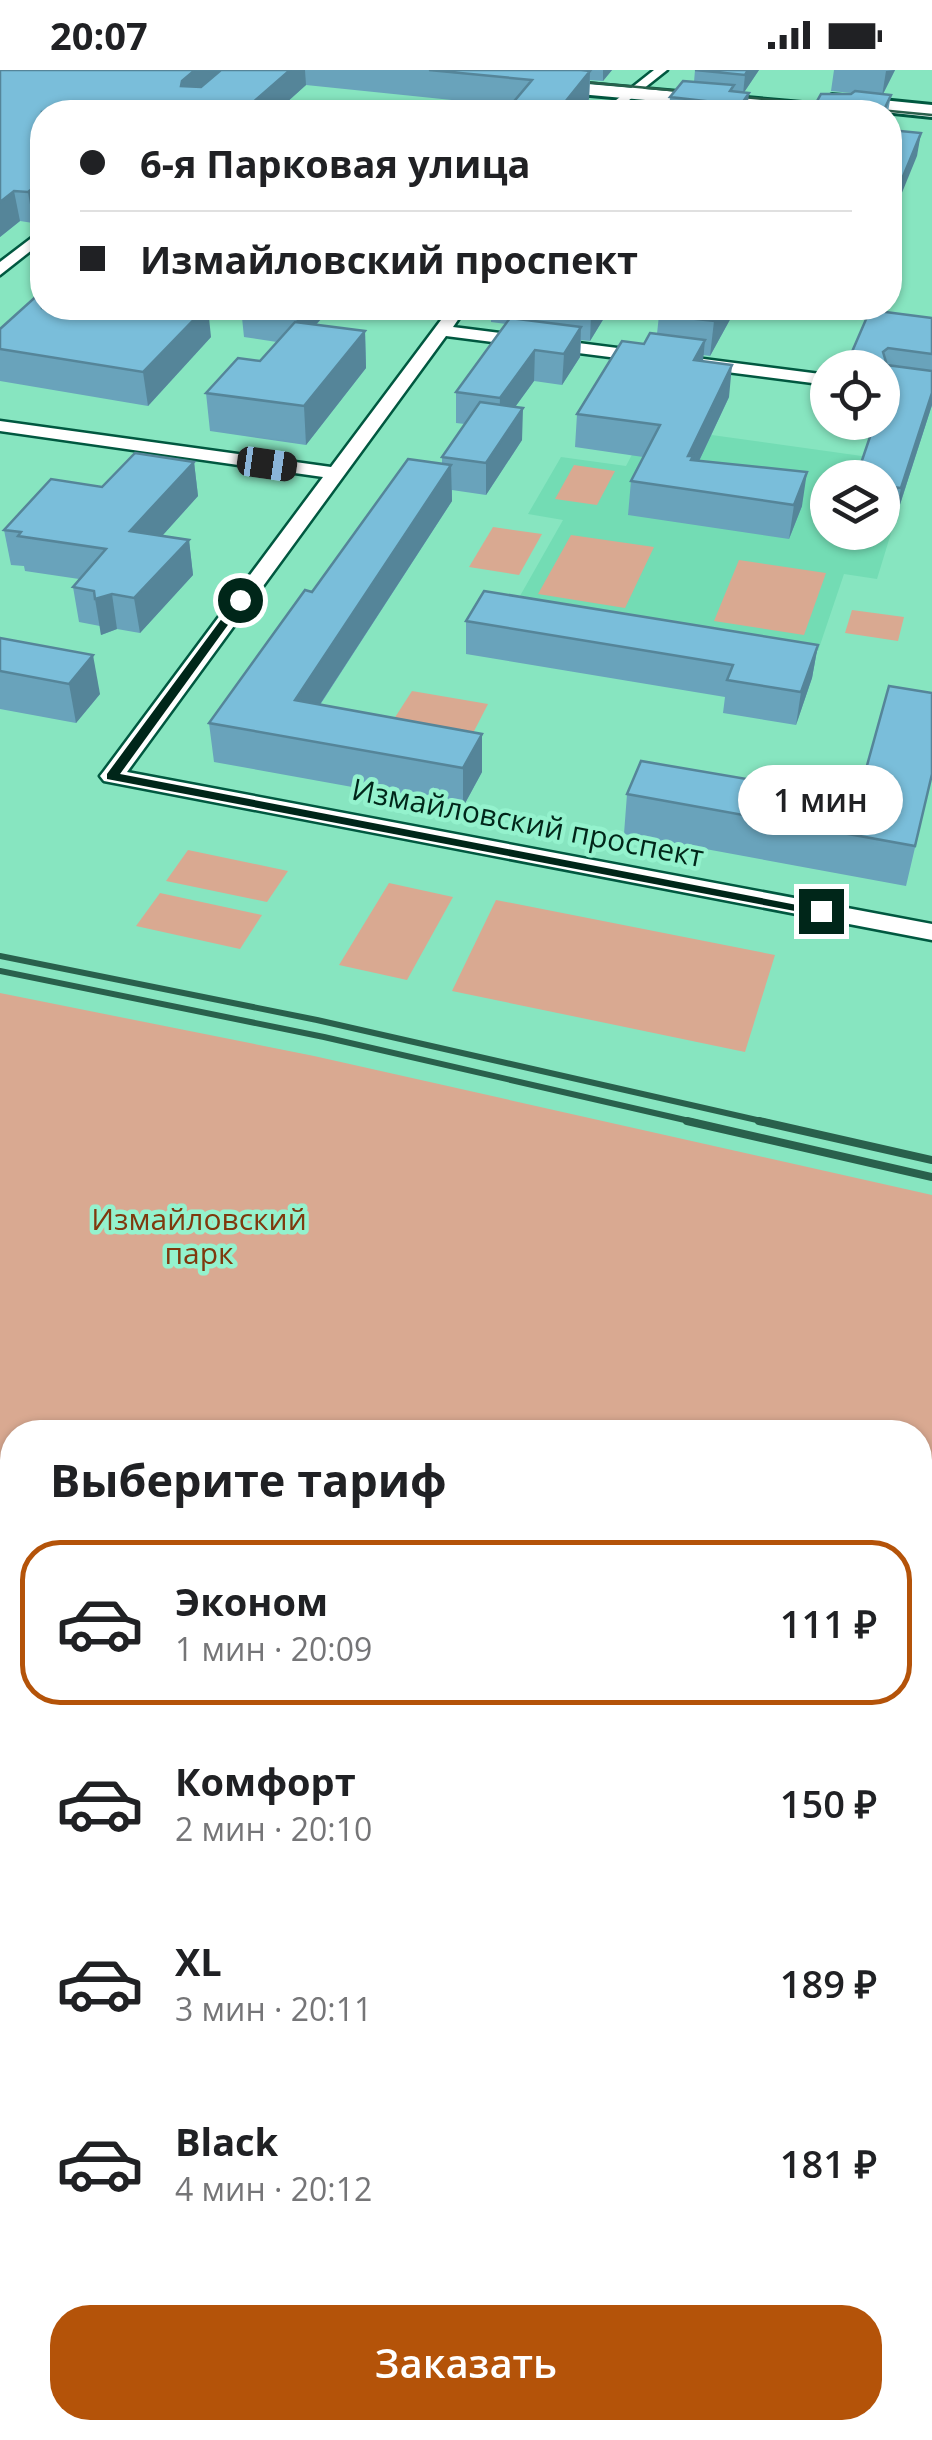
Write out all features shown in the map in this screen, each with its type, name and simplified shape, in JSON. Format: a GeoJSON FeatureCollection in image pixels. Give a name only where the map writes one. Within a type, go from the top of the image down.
{"type":"FeatureCollection","features":[{"type":"Feature","properties":{"kind":"main road"},"geometry":{"type":"LineString","coordinates":[[706,100],[516,78],[655,77],[842,100]]}},
{"type":"Feature","properties":{"kind":"main road"},"geometry":{"type":"LineString","coordinates":[[902,107],[932,111]]}},
{"type":"Feature","properties":{"kind":"main road"},"geometry":{"type":"LineString","coordinates":[[902,119],[932,122]]}},
{"type":"Feature","properties":{"kind":"street"},"geometry":{"type":"LineString","coordinates":[[620,100],[655,77]]}},
{"type":"Feature","properties":{"kind":"street"},"geometry":{"type":"LineString","coordinates":[[0,270],[30,245]]}},
{"type":"Feature","properties":{"kind":"street"},"geometry":{"type":"LineString","coordinates":[[0,426],[332,473],[448,320]]}},
{"type":"Feature","properties":{"kind":"street"},"geometry":{"type":"LineString","coordinates":[[440,330],[810,378]]}},
{"type":"Feature","properties":{"kind":"street","name":"Измайловский проспект"},"geometry":{"type":"LineString","coordinates":[[332,473],[112,776],[932,932]]}},
{"type":"Feature","properties":{"kind":"shaded area"},"geometry":{"type":"Polygon","coordinates":[[[647,426],[869,457],[810,460],[810,550],[886,550],[877,579],[844,574],[818,651],[516,603],[563,520],[528,514],[561,457],[626,466],[647,426]]]}},
{"type":"Feature","properties":{"kind":"green space"},"geometry":{"type":"Polygon","coordinates":[[[574,465],[615,471],[597,505],[555,499],[574,465]]]}},
{"type":"Feature","properties":{"kind":"green space"},"geometry":{"type":"Polygon","coordinates":[[[493,527],[542,534],[519,575],[469,567],[493,527]]]}},
{"type":"Feature","properties":{"kind":"green space"},"geometry":{"type":"Polygon","coordinates":[[[571,535],[654,547],[625,608],[538,594],[571,535]]]}},
{"type":"Feature","properties":{"kind":"green space"},"geometry":{"type":"Polygon","coordinates":[[[739,560],[826,573],[804,635],[714,621],[739,560]]]}},
{"type":"Feature","properties":{"kind":"green space"},"geometry":{"type":"Polygon","coordinates":[[[852,610],[904,617],[898,641],[845,633],[852,610]]]}},
{"type":"Feature","properties":{"kind":"green space"},"geometry":{"type":"Polygon","coordinates":[[[412,691],[488,704],[471,737],[392,722],[412,691]]]}},
{"type":"Feature","properties":{"kind":"green space"},"geometry":{"type":"Polygon","coordinates":[[[188,850],[288,871],[267,902],[166,881],[188,850]]]}},
{"type":"Feature","properties":{"kind":"green space"},"geometry":{"type":"Polygon","coordinates":[[[389,883],[453,897],[407,980],[339,965],[389,883]]]}},
{"type":"Feature","properties":{"kind":"green space"},"geometry":{"type":"Polygon","coordinates":[[[160,893],[262,915],[240,949],[136,926],[160,893]]]}},
{"type":"Feature","properties":{"kind":"green space"},"geometry":{"type":"Polygon","coordinates":[[[496,900],[775,955],[745,1052],[452,991],[496,900]]]}},
{"type":"Feature","properties":{"kind":"green space","name":"Измайловский парк"},"geometry":{"type":"Polygon","coordinates":[[[0,993],[314,1056],[932,1195],[932,1420],[0,1420],[0,993]]]}},
{"type":"Feature","properties":{"kind":"building"},"geometry":{"type":"Polygon","coordinates":[[[0,70],[195,70],[181,86],[201,87],[221,70],[290,70],[256,100],[30,100],[30,190],[14,191],[0,202],[0,70]]]}},
{"type":"Feature","properties":{"kind":"building"},"geometry":{"type":"Polygon","coordinates":[[[429,70],[590,71],[567,100],[515,100],[532,80],[429,70]]]}},
{"type":"Feature","properties":{"kind":"building"},"geometry":{"type":"Polygon","coordinates":[[[695,70],[748,70],[745,75],[695,70]]]}},
{"type":"Feature","properties":{"kind":"building"},"geometry":{"type":"Polygon","coordinates":[[[683,81],[734,85],[730,91],[749,93],[744,100],[670,97],[683,81]]]}},
{"type":"Feature","properties":{"kind":"building"},"geometry":{"type":"Polygon","coordinates":[[[855,91],[891,95],[889,100],[818,100],[821,94],[855,91]]]}},
{"type":"Feature","properties":{"kind":"building"},"geometry":{"type":"Polygon","coordinates":[[[902,131],[921,133],[902,179],[902,131]]]}},
{"type":"Feature","properties":{"kind":"building"},"geometry":{"type":"Polygon","coordinates":[[[30,302],[30,320],[193,320],[143,372],[0,349],[0,329],[30,302]]]}},
{"type":"Feature","properties":{"kind":"building"},"geometry":{"type":"Polygon","coordinates":[[[902,314],[932,318],[932,354],[888,348],[853,350],[866,320],[902,320],[902,314]]]}},
{"type":"Feature","properties":{"kind":"building"},"geometry":{"type":"Polygon","coordinates":[[[509,320],[581,327],[564,354],[535,350],[500,398],[456,392],[509,320]]]}},
{"type":"Feature","properties":{"kind":"building"},"geometry":{"type":"Polygon","coordinates":[[[295,322],[365,331],[304,406],[206,393],[238,358],[260,361],[295,322]]]}},
{"type":"Feature","properties":{"kind":"building"},"geometry":{"type":"Polygon","coordinates":[[[650,333],[705,340],[694,360],[732,365],[688,456],[693,456],[691,460],[807,472],[794,505],[631,481],[660,425],[577,414],[622,341],[644,344],[650,333]]]}},
{"type":"Feature","properties":{"kind":"building"},"geometry":{"type":"Polygon","coordinates":[[[900,367],[932,371],[932,393],[901,488],[900,460],[862,460],[869,440],[900,440],[900,367]]]}},
{"type":"Feature","properties":{"kind":"building"},"geometry":{"type":"Polygon","coordinates":[[[480,402],[523,408],[486,463],[442,457],[480,402]]]}},
{"type":"Feature","properties":{"kind":"building"},"geometry":{"type":"Polygon","coordinates":[[[135,453],[194,462],[130,531],[189,540],[134,598],[112,594],[95,599],[94,591],[73,587],[106,549],[18,536],[21,532],[4,530],[51,479],[102,487],[135,453]]]}},
{"type":"Feature","properties":{"kind":"building"},"geometry":{"type":"Polygon","coordinates":[[[408,459],[451,465],[295,700],[482,734],[463,768],[209,723],[305,590],[312,592],[408,459]]]}},
{"type":"Feature","properties":{"kind":"building"},"geometry":{"type":"Polygon","coordinates":[[[484,591],[818,645],[801,692],[727,680],[733,665],[466,621],[484,591]]]}},
{"type":"Feature","properties":{"kind":"building"},"geometry":{"type":"Polygon","coordinates":[[[0,638],[93,655],[69,684],[0,671],[0,638]]]}},
{"type":"Feature","properties":{"kind":"building"},"geometry":{"type":"Polygon","coordinates":[[[889,686],[932,693],[932,774],[915,846],[627,794],[641,761],[858,798],[889,686]]]}},
{"type":"Feature","properties":{"kind":"tram line"},"geometry":{"type":"LineString","coordinates":[[564,80],[774,100]]}},
{"type":"Feature","properties":{"kind":"tram line"},"geometry":{"type":"LineString","coordinates":[[902,112],[932,115]]}},
{"type":"Feature","properties":{"kind":"railway"},"geometry":{"type":"LineString","coordinates":[[0,956],[317,1020],[770,1123]]}},
{"type":"Feature","properties":{"kind":"railway"},"geometry":{"type":"LineString","coordinates":[[0,971],[324,1037],[698,1123]]}},
{"type":"Feature","properties":{"kind":"railway"},"geometry":{"type":"LineString","coordinates":[[687,1121],[932,1177]]}},
{"type":"Feature","properties":{"kind":"railway"},"geometry":{"type":"LineString","coordinates":[[759,1121],[932,1160]]}},
{"type":"Feature","properties":{"kind":"route"},"geometry":{"type":"LineString","coordinates":[[240,600],[112,776],[821,911]]}}]}
